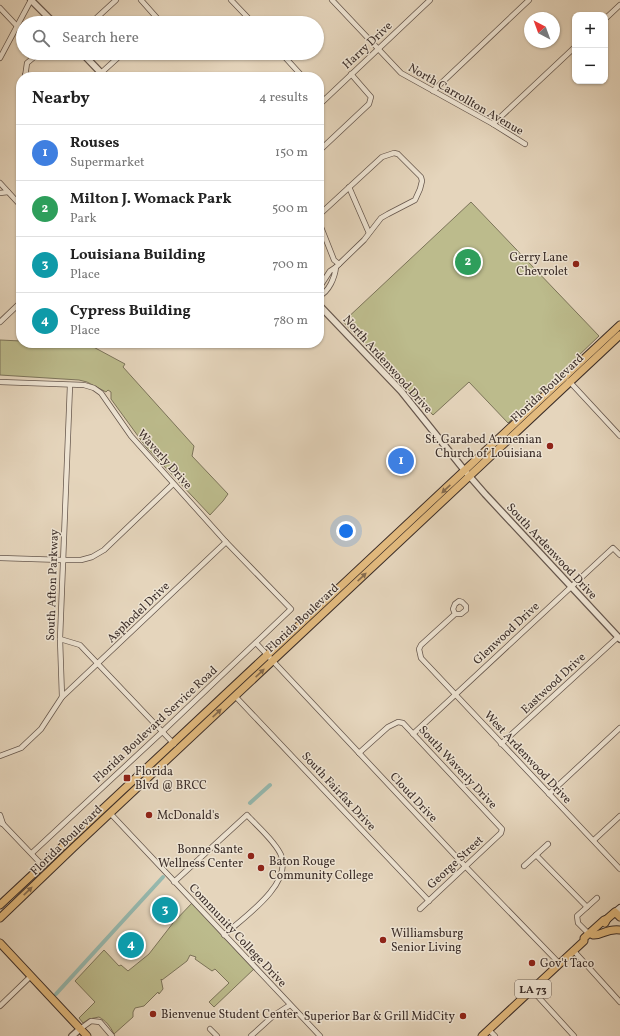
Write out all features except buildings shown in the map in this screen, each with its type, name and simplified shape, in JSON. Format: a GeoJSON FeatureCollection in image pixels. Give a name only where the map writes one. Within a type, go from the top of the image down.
{"type":"FeatureCollection","features":[{"type":"Feature","properties":{"kind":"main road","name":"Florida Boulevard"},"geometry":{"type":"LineString","coordinates":[[0,905],[196,728],[600,349],[620,325]]}},
{"type":"Feature","properties":{"kind":"main road","name":"Florida Boulevard"},"geometry":{"type":"LineString","coordinates":[[600,349],[620,335]]}},
{"type":"Feature","properties":{"kind":"main road","name":"Florida Boulevard"},"geometry":{"type":"LineString","coordinates":[[0,918],[110,813],[129,790],[174,744],[235,696],[270,658]]}},
{"type":"Feature","properties":{"kind":"main road"},"geometry":{"type":"LineString","coordinates":[[591,934],[607,922],[607,919],[618,912]]}},
{"type":"Feature","properties":{"kind":"main road"},"geometry":{"type":"LineString","coordinates":[[591,934],[597,936],[604,932],[620,930]]}},
{"type":"Feature","properties":{"kind":"main road","name":"LA 73"},"geometry":{"type":"LineString","coordinates":[[482,1036],[584,941],[584,938],[591,934]]}},
{"type":"Feature","properties":{"kind":"main road"},"geometry":{"type":"LineString","coordinates":[[0,944],[87,1036]]}},
{"type":"Feature","properties":{"kind":"street"},"geometry":{"type":"LineString","coordinates":[[22,16],[32,0],[47,16]]}},
{"type":"Feature","properties":{"kind":"street"},"geometry":{"type":"LineString","coordinates":[[99,16],[116,0]]}},
{"type":"Feature","properties":{"kind":"street"},"geometry":{"type":"LineString","coordinates":[[141,0],[155,16]]}},
{"type":"Feature","properties":{"kind":"street"},"geometry":{"type":"LineString","coordinates":[[231,0],[246,16]]}},
{"type":"Feature","properties":{"kind":"street","name":"North Carrollton Avenue"},"geometry":{"type":"LineString","coordinates":[[332,0],[401,73],[493,124],[525,144]]}},
{"type":"Feature","properties":{"kind":"street","name":"Harry Drive"},"geometry":{"type":"LineString","coordinates":[[324,100],[430,0]]}},
{"type":"Feature","properties":{"kind":"street"},"geometry":{"type":"LineString","coordinates":[[433,91],[529,0]]}},
{"type":"Feature","properties":{"kind":"street"},"geometry":{"type":"LineString","coordinates":[[608,16],[620,5]]}},
{"type":"Feature","properties":{"kind":"street"},"geometry":{"type":"LineString","coordinates":[[0,8],[16,25],[0,58]]}},
{"type":"Feature","properties":{"kind":"street"},"geometry":{"type":"LineString","coordinates":[[493,124],[574,48]]}},
{"type":"Feature","properties":{"kind":"street"},"geometry":{"type":"LineString","coordinates":[[26,72],[27,63],[31,60]]}},
{"type":"Feature","properties":{"kind":"street"},"geometry":{"type":"LineString","coordinates":[[89,60],[100,72]]}},
{"type":"Feature","properties":{"kind":"street"},"geometry":{"type":"LineString","coordinates":[[106,72],[117,60]]}},
{"type":"Feature","properties":{"kind":"street"},"geometry":{"type":"LineString","coordinates":[[287,60],[298,72]]}},
{"type":"Feature","properties":{"kind":"street"},"geometry":{"type":"LineString","coordinates":[[324,145],[369,104],[371,97],[351,74]]}},
{"type":"Feature","properties":{"kind":"street"},"geometry":{"type":"LineString","coordinates":[[324,210],[382,157],[394,153],[398,154],[421,177],[422,182],[414,200],[381,218],[359,246],[330,271],[324,280]]}},
{"type":"Feature","properties":{"kind":"street"},"geometry":{"type":"LineString","coordinates":[[0,183],[16,201]]}},
{"type":"Feature","properties":{"kind":"street"},"geometry":{"type":"LineString","coordinates":[[349,187],[369,233]]}},
{"type":"Feature","properties":{"kind":"street"},"geometry":{"type":"LineString","coordinates":[[0,193],[8,192]]}},
{"type":"Feature","properties":{"kind":"street"},"geometry":{"type":"LineString","coordinates":[[324,235],[337,265],[336,275],[324,294]]}},
{"type":"Feature","properties":{"kind":"street"},"geometry":{"type":"LineString","coordinates":[[0,322],[16,307]]}},
{"type":"Feature","properties":{"kind":"street","name":"North Ardenwood Drive"},"geometry":{"type":"LineString","coordinates":[[324,310],[401,392],[467,474]]}},
{"type":"Feature","properties":{"kind":"street"},"geometry":{"type":"LineString","coordinates":[[568,379],[620,436]]}},
{"type":"Feature","properties":{"kind":"street","name":"Waverly Drive"},"geometry":{"type":"LineString","coordinates":[[0,382],[84,385],[94,388],[101,394],[131,436],[173,484],[226,542],[291,609]]}},
{"type":"Feature","properties":{"kind":"street","name":"South Afton Parkway"},"geometry":{"type":"LineString","coordinates":[[62,697],[60,639],[70,385]]}},
{"type":"Feature","properties":{"kind":"street","name":"South Ardenwood Drive"},"geometry":{"type":"LineString","coordinates":[[467,474],[570,587],[619,638]]}},
{"type":"Feature","properties":{"kind":"street"},"geometry":{"type":"LineString","coordinates":[[0,558],[81,560],[92,557],[104,550],[173,484]]}},
{"type":"Feature","properties":{"kind":"street","name":"Asphodel Drive"},"geometry":{"type":"LineString","coordinates":[[62,697],[226,542]]}},
{"type":"Feature","properties":{"kind":"street","name":"Glenwood Drive"},"geometry":{"type":"LineString","coordinates":[[413,734],[613,548],[620,555]]}},
{"type":"Feature","properties":{"kind":"street","name":"Florida Boulevard Service Road"},"geometry":{"type":"LineString","coordinates":[[32,853],[291,609]]}},
{"type":"Feature","properties":{"kind":"street","name":"West Ardenwood Drive"},"geometry":{"type":"LineString","coordinates":[[455,614],[422,645],[419,649],[421,658],[620,869]]}},
{"type":"Feature","properties":{"kind":"street","name":"Eastwood Drive"},"geometry":{"type":"LineString","coordinates":[[501,744],[619,638]]}},
{"type":"Feature","properties":{"kind":"street"},"geometry":{"type":"LineString","coordinates":[[60,639],[80,645],[174,744]]}},
{"type":"Feature","properties":{"kind":"street","name":"Cloud Drive"},"geometry":{"type":"LineString","coordinates":[[256,643],[465,866],[559,963]]}},
{"type":"Feature","properties":{"kind":"street","name":"South Fairfax Drive"},"geometry":{"type":"LineString","coordinates":[[235,696],[429,901]]}},
{"type":"Feature","properties":{"kind":"street"},"geometry":{"type":"LineString","coordinates":[[0,756],[21,748],[41,729],[62,697]]}},
{"type":"Feature","properties":{"kind":"street","name":"South Waverly Drive"},"geometry":{"type":"LineString","coordinates":[[359,753],[388,727],[398,722],[403,723],[502,829]]}},
{"type":"Feature","properties":{"kind":"street"},"geometry":{"type":"LineString","coordinates":[[548,794],[620,728]]}},
{"type":"Feature","properties":{"kind":"street","name":"Community College Drive"},"geometry":{"type":"LineString","coordinates":[[110,813],[320,1036]]}},
{"type":"Feature","properties":{"kind":"street"},"geometry":{"type":"LineString","coordinates":[[0,815],[2,824],[32,853],[43,866]]}},
{"type":"Feature","properties":{"kind":"street"},"geometry":{"type":"LineString","coordinates":[[174,882],[247,815],[272,842],[280,854],[282,870],[280,878],[268,895],[224,935]]}},
{"type":"Feature","properties":{"kind":"street"},"geometry":{"type":"LineString","coordinates":[[594,840],[620,816]]}},
{"type":"Feature","properties":{"kind":"street","name":"George Street"},"geometry":{"type":"LineString","coordinates":[[420,909],[501,833],[502,829]]}},
{"type":"Feature","properties":{"kind":"street"},"geometry":{"type":"LineString","coordinates":[[524,866],[548,844]]}},
{"type":"Feature","properties":{"kind":"street"},"geometry":{"type":"LineString","coordinates":[[536,854],[587,907]]}},
{"type":"Feature","properties":{"kind":"street"},"geometry":{"type":"LineString","coordinates":[[591,934],[578,923],[577,916],[597,898]]}},
{"type":"Feature","properties":{"kind":"street"},"geometry":{"type":"LineString","coordinates":[[573,950],[620,1002]]}},
{"type":"Feature","properties":{"kind":"street"},"geometry":{"type":"LineString","coordinates":[[0,1006],[31,976]]}},
{"type":"Feature","properties":{"kind":"street"},"geometry":{"type":"LineString","coordinates":[[532,990],[574,1036]]}},
{"type":"Feature","properties":{"kind":"street"},"geometry":{"type":"LineString","coordinates":[[251,1036],[273,1016],[290,1005]]}},
{"type":"Feature","properties":{"kind":"street"},"geometry":{"type":"LineString","coordinates":[[72,1036],[91,1021],[100,1022],[112,1036]]}},
{"type":"Feature","properties":{"kind":"street"},"geometry":{"type":"LineString","coordinates":[[210,1029],[217,1036]]}},
{"type":"Feature","properties":{"kind":"street"},"geometry":{"type":"LineString","coordinates":[[489,1030],[495,1036]]}},
{"type":"Feature","properties":{"kind":"shaded area"},"geometry":{"type":"Polygon","coordinates":[[[471,202],[599,336],[508,423],[469,382],[433,415],[343,322],[471,202]]]}},
{"type":"Feature","properties":{"kind":"shaded area"},"geometry":{"type":"Polygon","coordinates":[[[0,340],[16,341],[16,348],[95,348],[125,364],[123,367],[194,446],[192,456],[228,494],[210,515],[146,447],[111,399],[111,392],[108,390],[106,392],[87,382],[79,380],[0,375],[0,340]]]}},
{"type":"Feature","properties":{"kind":"shaded area"},"geometry":{"type":"Polygon","coordinates":[[[193,902],[255,968],[214,1007],[209,1002],[229,983],[215,969],[212,971],[195,959],[196,957],[190,955],[187,961],[162,980],[161,979],[163,989],[159,994],[158,992],[144,1006],[135,1008],[133,1017],[114,1034],[108,1024],[99,1017],[89,1019],[83,1023],[79,1018],[95,1002],[75,981],[104,950],[119,966],[121,965],[128,971],[149,954],[173,923],[193,902]]]}},
{"type":"Feature","properties":{"kind":"waterway"},"geometry":{"type":"LineString","coordinates":[[250,803],[270,785]]}},
{"type":"Feature","properties":{"kind":"waterway"},"geometry":{"type":"LineString","coordinates":[[56,994],[163,877]]}},
{"type":"Feature","properties":{"kind":"place","name":"Milton J. Womack Park"},"geometry":{"type":"Point","coordinates":[468,262]}},
{"type":"Feature","properties":{"kind":"place","name":"Gerry Lane Chevrolet"},"geometry":{"type":"Point","coordinates":[576,264]}},
{"type":"Feature","properties":{"kind":"place","name":"St. Garabed Armenian Church of Louisiana"},"geometry":{"type":"Point","coordinates":[550,446]}},
{"type":"Feature","properties":{"kind":"place","name":"Rouses"},"geometry":{"type":"Point","coordinates":[401,461]}},
{"type":"Feature","properties":{"kind":"place","name":"Florida Blvd @ BRCC"},"geometry":{"type":"Point","coordinates":[127,778]}},
{"type":"Feature","properties":{"kind":"place","name":"McDonald's"},"geometry":{"type":"Point","coordinates":[149,815]}},
{"type":"Feature","properties":{"kind":"place","name":"Bonne Sante Wellness Center"},"geometry":{"type":"Point","coordinates":[251,856]}},
{"type":"Feature","properties":{"kind":"place","name":"Baton Rouge Community College"},"geometry":{"type":"Point","coordinates":[261,868]}},
{"type":"Feature","properties":{"kind":"place","name":"Louisiana Building"},"geometry":{"type":"Point","coordinates":[165,910]}},
{"type":"Feature","properties":{"kind":"place","name":"Williamsburg Senior Living"},"geometry":{"type":"Point","coordinates":[383,940]}},
{"type":"Feature","properties":{"kind":"place","name":"Cypress Building"},"geometry":{"type":"Point","coordinates":[131,945]}},
{"type":"Feature","properties":{"kind":"place","name":"Gov't Taco"},"geometry":{"type":"Point","coordinates":[532,963]}},
{"type":"Feature","properties":{"kind":"place","name":"Bienvenue Student Center"},"geometry":{"type":"Point","coordinates":[153,1014]}},
{"type":"Feature","properties":{"kind":"place","name":"Superior Bar & Grill MidCity"},"geometry":{"type":"Point","coordinates":[463,1016]}}]}
